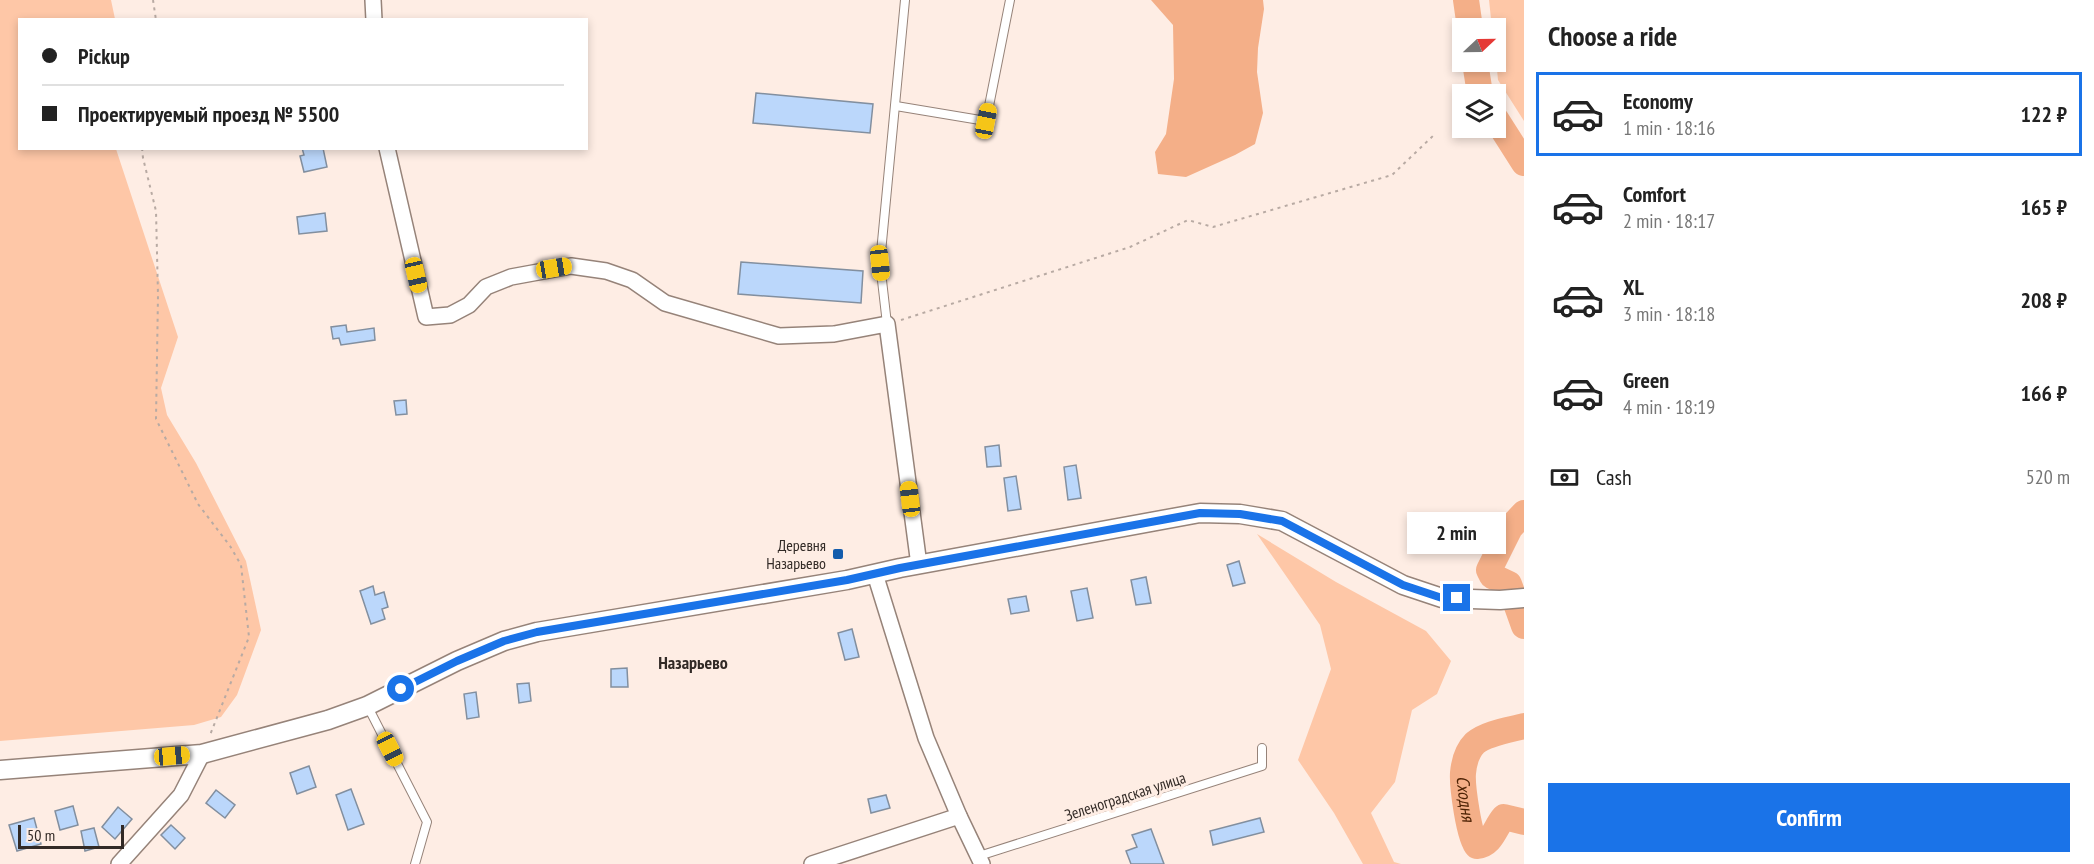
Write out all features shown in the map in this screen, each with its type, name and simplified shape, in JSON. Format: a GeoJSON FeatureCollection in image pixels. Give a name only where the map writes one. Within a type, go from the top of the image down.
{"type":"FeatureCollection","features":[{"type":"Feature","properties":{"kind":"street"},"geometry":{"type":"LineString","coordinates":[[373,0],[374,18]]}},
{"type":"Feature","properties":{"kind":"street"},"geometry":{"type":"LineString","coordinates":[[387,150],[426,317],[450,315],[469,305],[486,287],[511,277],[571,266],[606,271],[632,280],[665,303],[778,336],[834,334],[887,324],[919,565]]}},
{"type":"Feature","properties":{"kind":"street"},"geometry":{"type":"LineString","coordinates":[[0,770],[202,754],[328,720],[367,706],[457,661],[504,641],[537,632],[803,588],[1200,513],[1240,514],[1282,521],[1403,585],[1442,598],[1500,600],[1524,598]]}},
{"type":"Feature","properties":{"kind":"street"},"geometry":{"type":"LineString","coordinates":[[875,574],[926,738],[980,860]]}},
{"type":"Feature","properties":{"kind":"street"},"geometry":{"type":"LineString","coordinates":[[119,864],[181,795],[202,754]]}},
{"type":"Feature","properties":{"kind":"street"},"geometry":{"type":"LineString","coordinates":[[812,864],[959,816]]}},
{"type":"Feature","properties":{"kind":"lane"},"geometry":{"type":"LineString","coordinates":[[887,324],[880,263],[904,0]]}},
{"type":"Feature","properties":{"kind":"lane"},"geometry":{"type":"LineString","coordinates":[[896,106],[986,121],[1010,0]]}},
{"type":"Feature","properties":{"kind":"lane"},"geometry":{"type":"LineString","coordinates":[[367,706],[427,822],[415,864]]}},
{"type":"Feature","properties":{"kind":"lane","name":"Зеленоградская улица"},"geometry":{"type":"LineString","coordinates":[[980,860],[1262,766],[1262,748]]}},
{"type":"Feature","properties":{"kind":"path"},"geometry":{"type":"LineString","coordinates":[[153,0],[156,18]]}},
{"type":"Feature","properties":{"kind":"path"},"geometry":{"type":"LineString","coordinates":[[887,324],[935,311],[1130,247],[1188,220],[1213,227],[1392,175],[1435,134]]}},
{"type":"Feature","properties":{"kind":"path"},"geometry":{"type":"LineString","coordinates":[[142,150],[142,159],[156,211],[158,295],[156,419],[198,504],[230,546],[241,565],[249,637],[202,754]]}},
{"type":"Feature","properties":{"kind":"shaded area"},"geometry":{"type":"Polygon","coordinates":[[[0,0],[111,0],[115,18],[18,18],[18,150],[116,150],[178,337],[161,388],[167,415],[196,463],[246,561],[261,630],[237,695],[221,717],[194,725],[0,741],[0,0]]]}},
{"type":"Feature","properties":{"kind":"shaded area"},"geometry":{"type":"Polygon","coordinates":[[[1151,0],[1263,0],[1257,72],[1263,113],[1255,144],[1186,177],[1158,174],[1155,152],[1166,134],[1174,79],[1173,25],[1151,0]]]}},
{"type":"Feature","properties":{"kind":"shaded area"},"geometry":{"type":"Polygon","coordinates":[[[1489,0],[1524,0],[1524,121],[1506,93],[1506,84],[1501,84],[1498,80],[1497,72],[1506,72],[1506,18],[1491,18],[1489,0]]]}},
{"type":"Feature","properties":{"kind":"shaded area"},"geometry":{"type":"Polygon","coordinates":[[[1257,534],[1336,582],[1426,631],[1451,661],[1437,694],[1412,710],[1395,782],[1371,813],[1394,862],[1401,864],[1363,864],[1334,813],[1298,760],[1331,669],[1320,625],[1257,534]]]}},
{"type":"Feature","properties":{"kind":"building"},"geometry":{"type":"Polygon","coordinates":[[[756,93],[873,104],[870,133],[753,123],[756,93]]]}},
{"type":"Feature","properties":{"kind":"building"},"geometry":{"type":"Polygon","coordinates":[[[303,150],[323,150],[327,167],[304,172],[300,156],[304,155],[303,150]]]}},
{"type":"Feature","properties":{"kind":"building"},"geometry":{"type":"Polygon","coordinates":[[[325,213],[327,231],[299,234],[297,217],[325,213]]]}},
{"type":"Feature","properties":{"kind":"building"},"geometry":{"type":"Polygon","coordinates":[[[741,262],[863,271],[861,303],[738,294],[741,262]]]}},
{"type":"Feature","properties":{"kind":"building"},"geometry":{"type":"Polygon","coordinates":[[[346,325],[347,332],[374,328],[375,340],[341,345],[339,338],[333,339],[331,327],[346,325]]]}},
{"type":"Feature","properties":{"kind":"building"},"geometry":{"type":"Polygon","coordinates":[[[406,400],[407,414],[396,415],[394,401],[406,400]]]}},
{"type":"Feature","properties":{"kind":"building"},"geometry":{"type":"Polygon","coordinates":[[[999,445],[1001,466],[987,467],[985,447],[999,445]]]}},
{"type":"Feature","properties":{"kind":"building"},"geometry":{"type":"Polygon","coordinates":[[[1076,465],[1081,498],[1068,500],[1064,467],[1076,465]]]}},
{"type":"Feature","properties":{"kind":"building"},"geometry":{"type":"Polygon","coordinates":[[[1016,476],[1021,509],[1008,511],[1004,478],[1016,476]]]}},
{"type":"Feature","properties":{"kind":"building"},"geometry":{"type":"Polygon","coordinates":[[[1239,561],[1245,583],[1233,586],[1227,565],[1239,561]]]}},
{"type":"Feature","properties":{"kind":"building"},"geometry":{"type":"Polygon","coordinates":[[[1146,577],[1151,603],[1136,605],[1131,580],[1146,577]]]}},
{"type":"Feature","properties":{"kind":"building"},"geometry":{"type":"Polygon","coordinates":[[[373,586],[375,595],[384,592],[388,607],[382,609],[385,619],[371,624],[360,591],[373,586]]]}},
{"type":"Feature","properties":{"kind":"building"},"geometry":{"type":"Polygon","coordinates":[[[1087,588],[1093,618],[1077,621],[1071,591],[1087,588]]]}},
{"type":"Feature","properties":{"kind":"building"},"geometry":{"type":"Polygon","coordinates":[[[1026,596],[1029,611],[1011,614],[1008,599],[1026,596]]]}},
{"type":"Feature","properties":{"kind":"building"},"geometry":{"type":"Polygon","coordinates":[[[852,629],[859,657],[845,660],[838,633],[852,629]]]}},
{"type":"Feature","properties":{"kind":"building"},"geometry":{"type":"Polygon","coordinates":[[[627,668],[628,687],[611,687],[611,669],[627,668]]]}},
{"type":"Feature","properties":{"kind":"building"},"geometry":{"type":"Polygon","coordinates":[[[529,683],[531,701],[519,703],[517,684],[529,683]]]}},
{"type":"Feature","properties":{"kind":"building"},"geometry":{"type":"Polygon","coordinates":[[[476,692],[479,717],[467,719],[464,694],[476,692]]]}},
{"type":"Feature","properties":{"kind":"building"},"geometry":{"type":"Polygon","coordinates":[[[309,766],[316,787],[297,794],[290,773],[309,766]]]}},
{"type":"Feature","properties":{"kind":"building"},"geometry":{"type":"Polygon","coordinates":[[[351,789],[364,824],[348,830],[336,795],[351,789]]]}},
{"type":"Feature","properties":{"kind":"building"},"geometry":{"type":"Polygon","coordinates":[[[216,790],[235,805],[225,818],[206,803],[216,790]]]}},
{"type":"Feature","properties":{"kind":"building"},"geometry":{"type":"Polygon","coordinates":[[[886,795],[890,808],[871,813],[868,799],[886,795]]]}},
{"type":"Feature","properties":{"kind":"building"},"geometry":{"type":"Polygon","coordinates":[[[73,806],[78,825],[60,830],[55,811],[73,806]]]}},
{"type":"Feature","properties":{"kind":"building"},"geometry":{"type":"Polygon","coordinates":[[[118,807],[132,819],[115,839],[102,827],[118,807]]]}},
{"type":"Feature","properties":{"kind":"building"},"geometry":{"type":"Polygon","coordinates":[[[34,818],[41,844],[17,851],[9,825],[34,818]]]}},
{"type":"Feature","properties":{"kind":"building"},"geometry":{"type":"Polygon","coordinates":[[[1260,818],[1264,832],[1213,845],[1210,831],[1260,818]]]}},
{"type":"Feature","properties":{"kind":"building"},"geometry":{"type":"Polygon","coordinates":[[[171,825],[185,838],[175,849],[161,835],[171,825]]]}},
{"type":"Feature","properties":{"kind":"building"},"geometry":{"type":"Polygon","coordinates":[[[94,828],[99,847],[85,851],[81,831],[94,828]]]}},
{"type":"Feature","properties":{"kind":"building"},"geometry":{"type":"Polygon","coordinates":[[[1151,829],[1164,864],[1131,864],[1126,851],[1137,847],[1132,835],[1151,829]]]}},
{"type":"Feature","properties":{"kind":"waterway","name":"Сходня"},"geometry":{"type":"LineString","coordinates":[[1466,0],[1469,18]]}},
{"type":"Feature","properties":{"kind":"waterway","name":"Сходня"},"geometry":{"type":"LineString","coordinates":[[1477,72],[1478,84]]}},
{"type":"Feature","properties":{"kind":"waterway","name":"Сходня"},"geometry":{"type":"LineString","coordinates":[[1506,135],[1524,163]]}},
{"type":"Feature","properties":{"kind":"waterway","name":"Сходня"},"geometry":{"type":"LineString","coordinates":[[1524,513],[1510,528],[1489,570],[1492,576],[1509,584],[1524,626]]}},
{"type":"Feature","properties":{"kind":"waterway","name":"Сходня"},"geometry":{"type":"LineString","coordinates":[[1524,726],[1492,734],[1475,743],[1466,757],[1463,769],[1469,823],[1477,846],[1490,839],[1504,817],[1524,822]]}},
{"type":"Feature","properties":{"kind":"place","name":"Деревня Назарьево"},"geometry":{"type":"Point","coordinates":[838,554]}},
{"type":"Feature","properties":{"kind":"district","name":"Назарьево"},"geometry":{"type":"Point","coordinates":[693,663]}},
{"type":"Feature","properties":{"kind":"route"},"geometry":{"type":"LineString","coordinates":[[401,689],[504,641],[537,632],[847,580],[900,568],[1200,513],[1240,514],[1282,521],[1403,585],[1442,598],[1457,598]]}}]}
